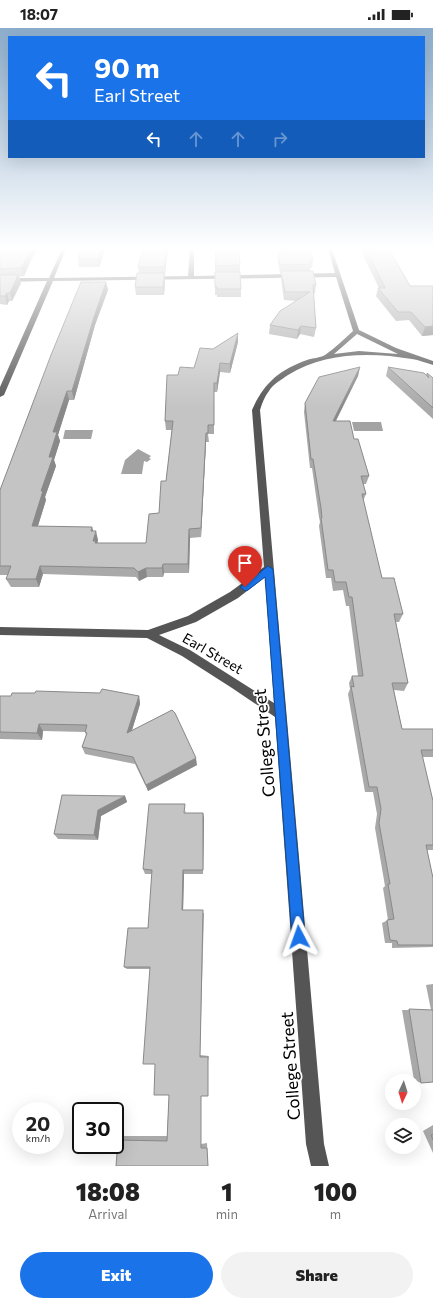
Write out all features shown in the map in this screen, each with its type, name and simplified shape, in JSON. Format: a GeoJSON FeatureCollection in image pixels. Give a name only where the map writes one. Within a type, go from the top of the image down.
{"type":"FeatureCollection","features":[{"type":"Feature","properties":{"kind":"street"},"geometry":{"type":"LineString","coordinates":[[0,395],[41,302]]}},
{"type":"Feature","properties":{"kind":"street"},"geometry":{"type":"LineString","coordinates":[[347,302],[356,331],[409,357],[433,363]]}},
{"type":"Feature","properties":{"kind":"street","name":"College Street"},"geometry":{"type":"LineString","coordinates":[[326,356],[344,343],[356,331]]}},
{"type":"Feature","properties":{"kind":"street","name":"College Street"},"geometry":{"type":"LineString","coordinates":[[320,1166],[315,1144],[256,410],[267,388],[289,370],[308,362],[326,356],[363,353],[409,357]]}},
{"type":"Feature","properties":{"kind":"street","name":"Earl Street"},"geometry":{"type":"LineString","coordinates":[[0,632],[148,634],[192,619],[234,595],[268,569]]}},
{"type":"Feature","properties":{"kind":"street","name":"Earl Street"},"geometry":{"type":"LineString","coordinates":[[148,634],[186,653],[236,684],[281,715]]}},
{"type":"Feature","properties":{"kind":"shaded area"},"geometry":{"type":"Polygon","coordinates":[[[352,422],[381,422],[383,431],[354,431],[352,422]]]}},
{"type":"Feature","properties":{"kind":"shaded area"},"geometry":{"type":"Polygon","coordinates":[[[65,430],[93,430],[91,439],[63,439],[65,430]]]}},
{"type":"Feature","properties":{"kind":"shaded area"},"geometry":{"type":"Polygon","coordinates":[[[138,449],[151,456],[149,458],[151,459],[147,462],[144,461],[142,474],[121,474],[125,460],[138,449]]]}},
{"type":"Feature","properties":{"kind":"building"},"geometry":{"type":"Polygon","coordinates":[[[73,302],[99,302],[72,391],[67,391],[53,432],[57,432],[49,457],[53,457],[41,491],[43,491],[32,526],[92,527],[91,531],[96,531],[93,541],[96,541],[95,543],[146,543],[149,514],[159,513],[161,481],[166,481],[173,421],[165,421],[167,375],[178,375],[180,367],[194,368],[200,348],[213,349],[238,333],[230,364],[220,363],[217,383],[214,383],[214,425],[208,425],[208,433],[206,433],[201,528],[189,529],[188,564],[163,564],[162,568],[146,568],[138,572],[134,568],[40,566],[36,579],[6,579],[11,566],[0,566],[0,490],[73,302]]]}},
{"type":"Feature","properties":{"kind":"building"},"geometry":{"type":"Polygon","coordinates":[[[294,302],[314,302],[316,328],[301,326],[298,330],[270,325],[280,311],[294,302]]]}},
{"type":"Feature","properties":{"kind":"building"},"geometry":{"type":"Polygon","coordinates":[[[390,302],[433,302],[433,326],[425,327],[411,312],[398,312],[390,302]]]}},
{"type":"Feature","properties":{"kind":"building"},"geometry":{"type":"Polygon","coordinates":[[[360,367],[333,421],[350,421],[354,439],[358,439],[369,476],[361,476],[366,494],[362,494],[382,578],[394,578],[403,614],[394,614],[408,683],[392,683],[402,729],[433,729],[433,750],[421,750],[433,801],[433,845],[426,845],[433,878],[433,945],[398,945],[397,941],[390,940],[387,920],[394,919],[388,884],[390,884],[379,823],[381,809],[377,787],[369,787],[351,686],[354,687],[352,676],[363,676],[352,597],[349,597],[346,582],[335,582],[333,570],[328,570],[321,508],[313,459],[311,459],[305,403],[319,377],[360,367]]]}},
{"type":"Feature","properties":{"kind":"building"},"geometry":{"type":"Polygon","coordinates":[[[388,367],[424,373],[429,378],[427,373],[433,378],[433,408],[388,367]]]}},
{"type":"Feature","properties":{"kind":"building"},"geometry":{"type":"Polygon","coordinates":[[[102,689],[139,696],[127,733],[172,710],[175,713],[196,758],[146,785],[133,757],[82,747],[87,733],[85,732],[87,725],[39,724],[37,733],[0,732],[0,696],[11,696],[12,693],[35,693],[36,691],[100,693],[102,689]]]}},
{"type":"Feature","properties":{"kind":"building"},"geometry":{"type":"Polygon","coordinates":[[[62,795],[125,796],[98,810],[94,835],[54,834],[62,795]]]}},
{"type":"Feature","properties":{"kind":"building"},"geometry":{"type":"Polygon","coordinates":[[[149,804],[185,804],[184,813],[203,813],[203,870],[183,870],[182,910],[203,910],[200,1057],[208,1057],[208,1096],[201,1096],[201,1148],[207,1148],[208,1166],[116,1166],[117,1154],[124,1154],[124,1140],[167,1141],[169,1095],[154,1095],[155,1064],[143,1064],[150,967],[124,967],[128,928],[148,928],[152,870],[143,869],[149,804]]]}},
{"type":"Feature","properties":{"kind":"building"},"geometry":{"type":"Polygon","coordinates":[[[409,1009],[433,1010],[433,1082],[421,1083],[421,1074],[420,1074],[409,1009]]]}},
{"type":"Feature","properties":{"kind":"route"},"geometry":{"type":"LineString","coordinates":[[245,587],[268,569],[299,937]]}}]}
